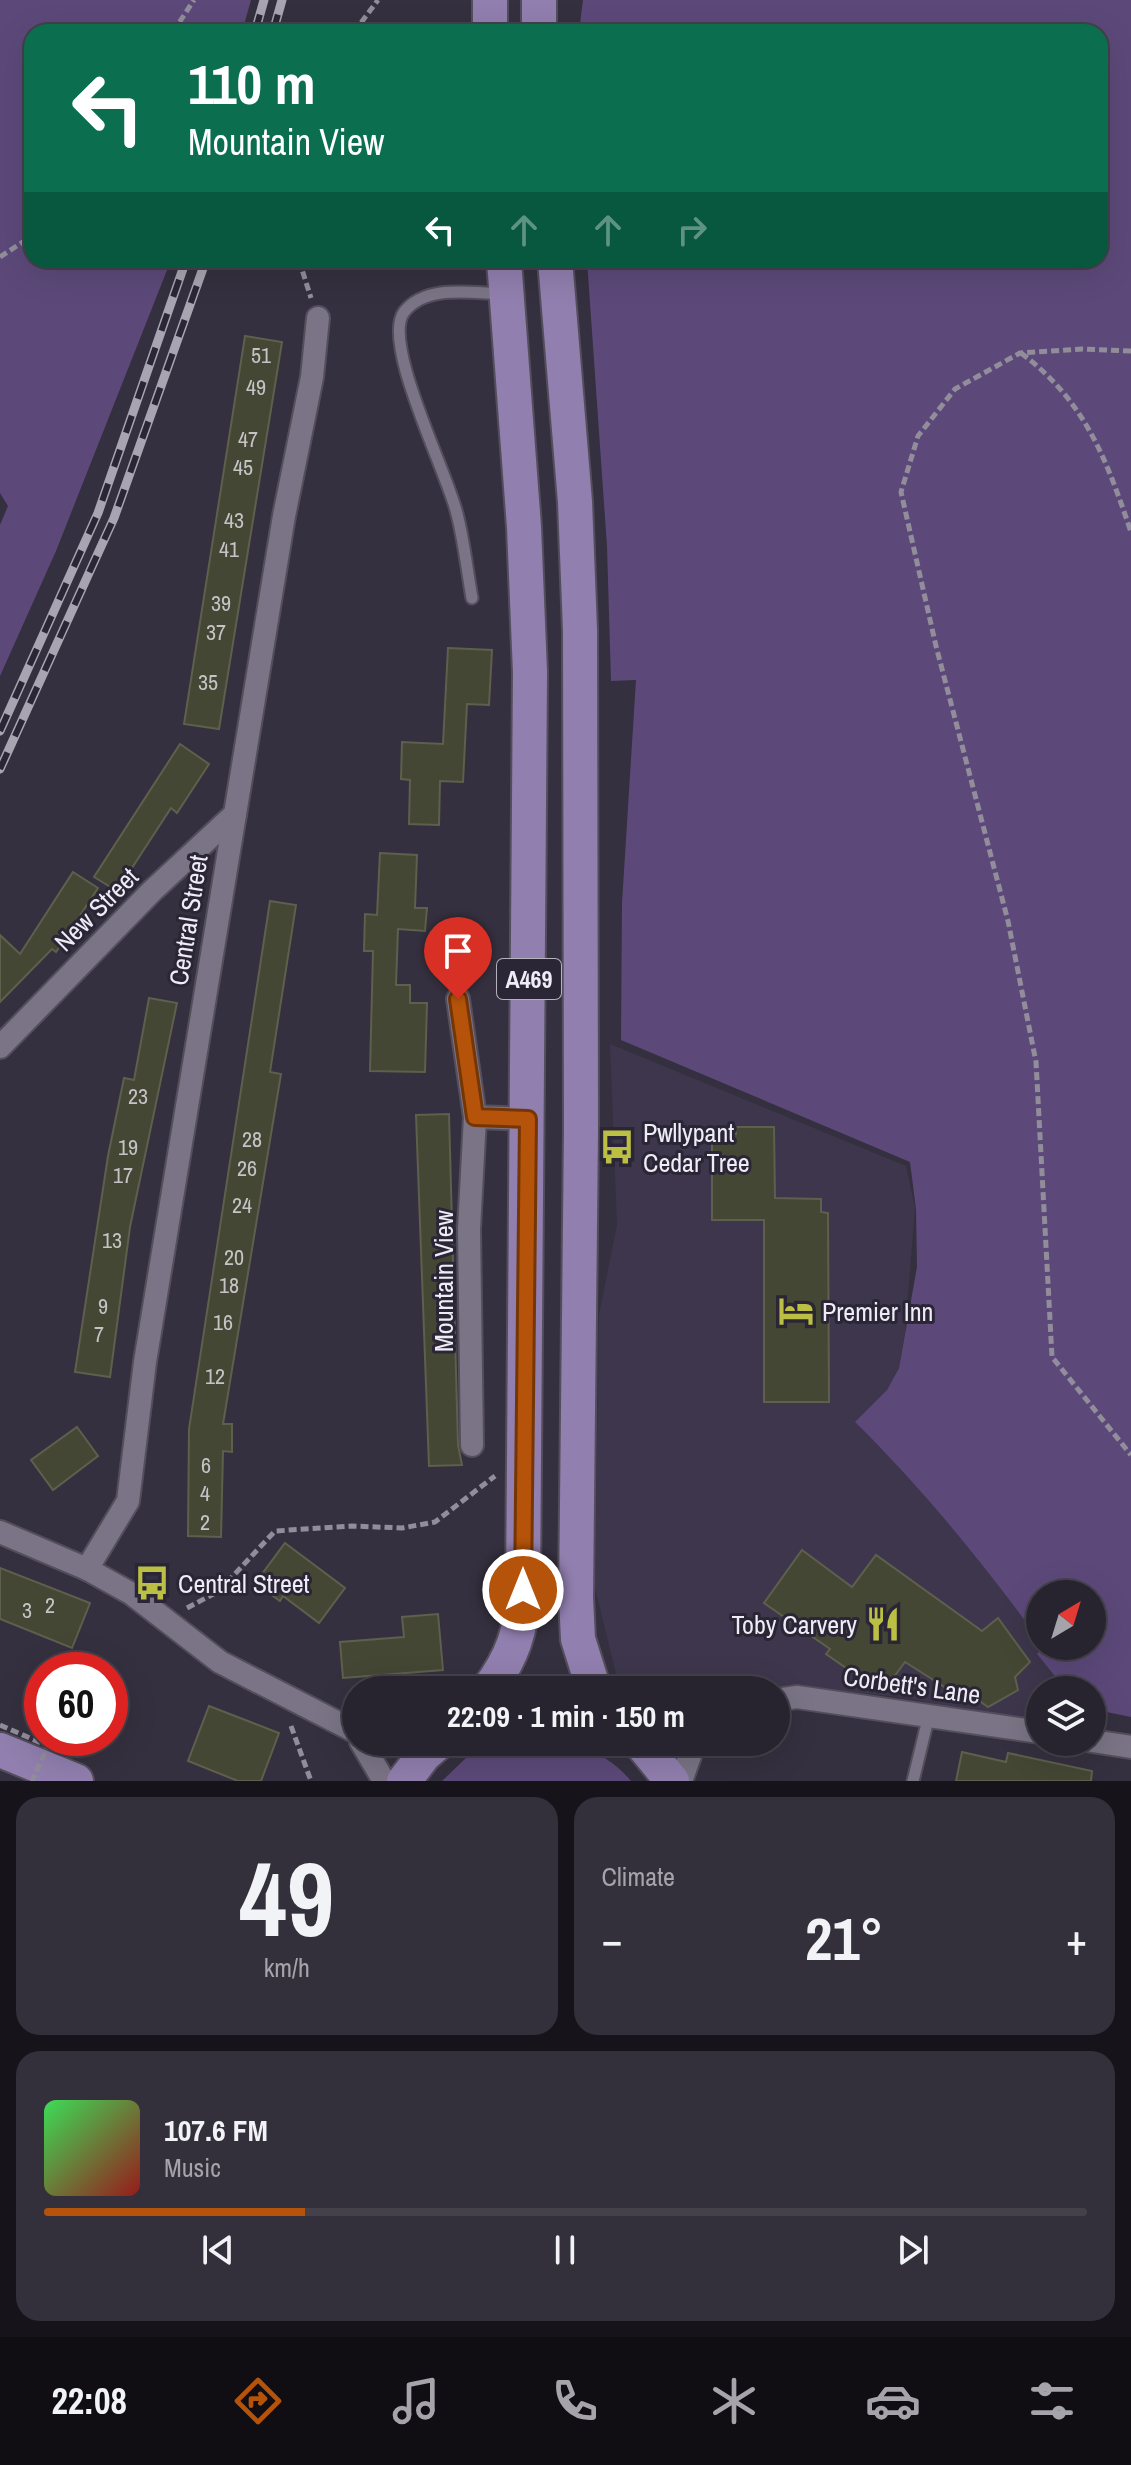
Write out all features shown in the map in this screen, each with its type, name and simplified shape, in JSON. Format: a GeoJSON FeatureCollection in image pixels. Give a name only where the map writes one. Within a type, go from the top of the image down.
{"type":"FeatureCollection","features":[{"type":"Feature","properties":{"kind":"main road"},"geometry":{"type":"LineString","coordinates":[[490,0],[490,24]]}},
{"type":"Feature","properties":{"kind":"main road"},"geometry":{"type":"LineString","coordinates":[[539,0],[539,24]]}},
{"type":"Feature","properties":{"kind":"main road","name":"A469"},"geometry":{"type":"LineString","coordinates":[[497,1676],[513,1652],[522,1612],[528,1119],[530,672],[524,527],[505,268]]}},
{"type":"Feature","properties":{"kind":"main road","name":"A469"},"geometry":{"type":"LineString","coordinates":[[556,268],[575,502],[580,630],[581,1144],[576,1610],[578,1639],[590,1676]]}},
{"type":"Feature","properties":{"kind":"main road"},"geometry":{"type":"LineString","coordinates":[[0,1750],[76,1781]]}},
{"type":"Feature","properties":{"kind":"main road"},"geometry":{"type":"LineString","coordinates":[[404,1781],[426,1756]]}},
{"type":"Feature","properties":{"kind":"main road"},"geometry":{"type":"LineString","coordinates":[[651,1756],[672,1781]]}},
{"type":"Feature","properties":{"kind":"street","name":"Central Street"},"geometry":{"type":"LineString","coordinates":[[87,1569],[123,1510],[134,1475],[145,1362],[284,516],[312,377],[318,318]]}},
{"type":"Feature","properties":{"kind":"street","name":"New Street"},"geometry":{"type":"LineString","coordinates":[[0,1047],[152,891],[235,814]]}},
{"type":"Feature","properties":{"kind":"street","name":"Mountain View"},"geometry":{"type":"LineString","coordinates":[[458,999],[475,1117],[469,1229],[472,1445]]}},
{"type":"Feature","properties":{"kind":"street"},"geometry":{"type":"LineString","coordinates":[[475,1117],[528,1119]]}},
{"type":"Feature","properties":{"kind":"street"},"geometry":{"type":"LineString","coordinates":[[0,1532],[87,1569],[132,1594],[220,1662],[342,1728]]}},
{"type":"Feature","properties":{"kind":"street","name":"Corbett's Lane"},"geometry":{"type":"LineString","coordinates":[[790,1698],[1026,1730]]}},
{"type":"Feature","properties":{"kind":"street"},"geometry":{"type":"LineString","coordinates":[[1106,1743],[1131,1747]]}},
{"type":"Feature","properties":{"kind":"street"},"geometry":{"type":"LineString","coordinates":[[368,1756],[384,1781]]}},
{"type":"Feature","properties":{"kind":"street"},"geometry":{"type":"LineString","coordinates":[[681,1781],[690,1756]]}},
{"type":"Feature","properties":{"kind":"lane"},"geometry":{"type":"LineString","coordinates":[[472,598],[457,513],[416,402],[397,340],[398,321],[418,299],[445,292],[507,294]]}},
{"type":"Feature","properties":{"kind":"lane"},"geometry":{"type":"LineString","coordinates":[[913,1781],[929,1715]]}},
{"type":"Feature","properties":{"kind":"path"},"geometry":{"type":"LineString","coordinates":[[178,24],[194,0]]}},
{"type":"Feature","properties":{"kind":"path"},"geometry":{"type":"LineString","coordinates":[[360,24],[378,0]]}},
{"type":"Feature","properties":{"kind":"path"},"geometry":{"type":"LineString","coordinates":[[0,257],[24,241]]}},
{"type":"Feature","properties":{"kind":"path"},"geometry":{"type":"LineString","coordinates":[[302,268],[318,318]]}},
{"type":"Feature","properties":{"kind":"path"},"geometry":{"type":"LineString","coordinates":[[1131,351],[1082,349],[1020,353],[955,389],[918,436],[901,492],[936,646],[1008,921],[1036,1062],[1052,1357],[1131,1455]]}},
{"type":"Feature","properties":{"kind":"path"},"geometry":{"type":"LineString","coordinates":[[1020,353],[1051,376],[1077,406],[1110,470],[1131,532]]}},
{"type":"Feature","properties":{"kind":"path"},"geometry":{"type":"LineString","coordinates":[[219,1591],[275,1531],[352,1526],[402,1528],[435,1522],[495,1475]]}},
{"type":"Feature","properties":{"kind":"path"},"geometry":{"type":"LineString","coordinates":[[279,1695],[311,1781]]}},
{"type":"Feature","properties":{"kind":"path"},"geometry":{"type":"LineString","coordinates":[[0,1725],[48,1746],[32,1781]]}},
{"type":"Feature","properties":{"kind":"shaded area"},"geometry":{"type":"Polygon","coordinates":[[[0,0],[251,0],[244,24],[24,24],[24,268],[168,268],[56,551],[0,676],[0,525],[8,506],[0,493],[0,0]]]}},
{"type":"Feature","properties":{"kind":"shaded area"},"geometry":{"type":"Polygon","coordinates":[[[583,0],[1131,0],[1131,1717],[1106,1712],[1106,1676],[1055,1676],[1042,1660],[1106,1660],[1106,1580],[1026,1580],[1026,1622],[952,1528],[855,1422],[887,1390],[899,1368],[917,1267],[916,1209],[910,1162],[621,1040],[622,903],[636,680],[611,681],[607,546],[588,268],[1108,268],[1108,24],[580,24],[583,0]]]}},
{"type":"Feature","properties":{"kind":"shaded area"},"geometry":{"type":"Polygon","coordinates":[[[610,1044],[906,1166],[915,1208],[905,1332],[899,1367],[887,1390],[855,1422],[911,1477],[980,1560],[1026,1622],[1026,1660],[1042,1660],[1055,1676],[1026,1676],[1026,1723],[908,1698],[835,1690],[790,1695],[790,1676],[617,1676],[595,1588],[599,1315],[617,1225],[610,1044]]]}},
{"type":"Feature","properties":{"kind":"shaded area"},"geometry":{"type":"Polygon","coordinates":[[[601,1756],[618,1767],[631,1781],[442,1781],[467,1757],[601,1756]]]}},
{"type":"Feature","properties":{"kind":"building"},"geometry":{"type":"Polygon","coordinates":[[[245,336],[282,342],[219,729],[184,724],[245,336]]]}},
{"type":"Feature","properties":{"kind":"building"},"geometry":{"type":"Polygon","coordinates":[[[448,648],[492,650],[489,705],[467,704],[463,782],[440,781],[439,825],[409,824],[410,780],[401,779],[402,742],[443,744],[448,648]]]}},
{"type":"Feature","properties":{"kind":"building"},"geometry":{"type":"Polygon","coordinates":[[[180,744],[209,764],[177,813],[171,808],[117,891],[94,877],[180,744]]]}},
{"type":"Feature","properties":{"kind":"building"},"geometry":{"type":"Polygon","coordinates":[[[380,853],[417,855],[415,908],[427,908],[425,931],[398,929],[396,985],[410,985],[410,1003],[427,1003],[425,1072],[370,1071],[373,951],[364,951],[365,914],[377,915],[380,853]]]}},
{"type":"Feature","properties":{"kind":"building"},"geometry":{"type":"Polygon","coordinates":[[[73,872],[98,888],[56,952],[52,949],[0,1002],[0,935],[20,954],[73,872]]]}},
{"type":"Feature","properties":{"kind":"building"},"geometry":{"type":"Polygon","coordinates":[[[270,901],[296,905],[270,1072],[281,1074],[223,1424],[232,1424],[232,1452],[223,1451],[221,1537],[188,1536],[189,1429],[270,901]]]}},
{"type":"Feature","properties":{"kind":"building"},"geometry":{"type":"Polygon","coordinates":[[[149,998],[177,1003],[130,1227],[110,1377],[75,1372],[108,1156],[124,1078],[134,1080],[149,998]]]}},
{"type":"Feature","properties":{"kind":"building"},"geometry":{"type":"Polygon","coordinates":[[[449,1114],[458,1445],[462,1465],[429,1466],[416,1115],[449,1114]]]}},
{"type":"Feature","properties":{"kind":"building","name":"Premier Inn"},"geometry":{"type":"Polygon","coordinates":[[[736,1127],[774,1127],[775,1198],[821,1199],[821,1212],[828,1213],[829,1402],[764,1402],[764,1220],[712,1220],[712,1134],[736,1134],[736,1127]]]}},
{"type":"Feature","properties":{"kind":"building"},"geometry":{"type":"Polygon","coordinates":[[[77,1427],[98,1456],[53,1490],[31,1460],[77,1427]]]}},
{"type":"Feature","properties":{"kind":"building"},"geometry":{"type":"Polygon","coordinates":[[[285,1543],[345,1588],[319,1623],[283,1596],[280,1601],[258,1585],[262,1580],[259,1578],[285,1543]]]}},
{"type":"Feature","properties":{"kind":"building","name":"Toby Carvery"},"geometry":{"type":"Polygon","coordinates":[[[802,1550],[852,1587],[876,1555],[982,1631],[998,1618],[1030,1662],[1015,1677],[1018,1690],[988,1707],[978,1700],[968,1702],[905,1662],[882,1693],[826,1654],[830,1649],[764,1603],[802,1550]]]}},
{"type":"Feature","properties":{"kind":"building"},"geometry":{"type":"Polygon","coordinates":[[[0,1568],[90,1603],[72,1648],[0,1619],[0,1568]]]}},
{"type":"Feature","properties":{"kind":"building"},"geometry":{"type":"Polygon","coordinates":[[[438,1614],[443,1670],[343,1676],[340,1642],[404,1637],[402,1617],[438,1614]]]}},
{"type":"Feature","properties":{"kind":"building"},"geometry":{"type":"Polygon","coordinates":[[[209,1706],[279,1733],[261,1781],[238,1781],[188,1761],[209,1706]]]}},
{"type":"Feature","properties":{"kind":"building"},"geometry":{"type":"Polygon","coordinates":[[[962,1752],[1006,1762],[1008,1753],[1092,1771],[1091,1781],[956,1781],[962,1752]]]}},
{"type":"Feature","properties":{"kind":"railway"},"geometry":{"type":"LineString","coordinates":[[257,24],[264,0]]}},
{"type":"Feature","properties":{"kind":"railway"},"geometry":{"type":"LineString","coordinates":[[275,24],[282,0]]}},
{"type":"Feature","properties":{"kind":"railway"},"geometry":{"type":"LineString","coordinates":[[0,731],[98,513],[183,268]]}},
{"type":"Feature","properties":{"kind":"railway"},"geometry":{"type":"LineString","coordinates":[[0,769],[114,518],[203,268]]}},
{"type":"Feature","properties":{"kind":"place","name":"Pwllypant Cedar Tree"},"geometry":{"type":"Point","coordinates":[617,1147]}},
{"type":"Feature","properties":{"kind":"place","name":"Premier Inn"},"geometry":{"type":"Point","coordinates":[796,1311]}},
{"type":"Feature","properties":{"kind":"place","name":"Central Street"},"geometry":{"type":"Point","coordinates":[152,1583]}},
{"type":"Feature","properties":{"kind":"place","name":"Toby Carvery"},"geometry":{"type":"Point","coordinates":[883,1624]}},
{"type":"Feature","properties":{"kind":"route"},"geometry":{"type":"LineString","coordinates":[[458,999],[475,1117],[528,1119],[523,1590]]}}]}
